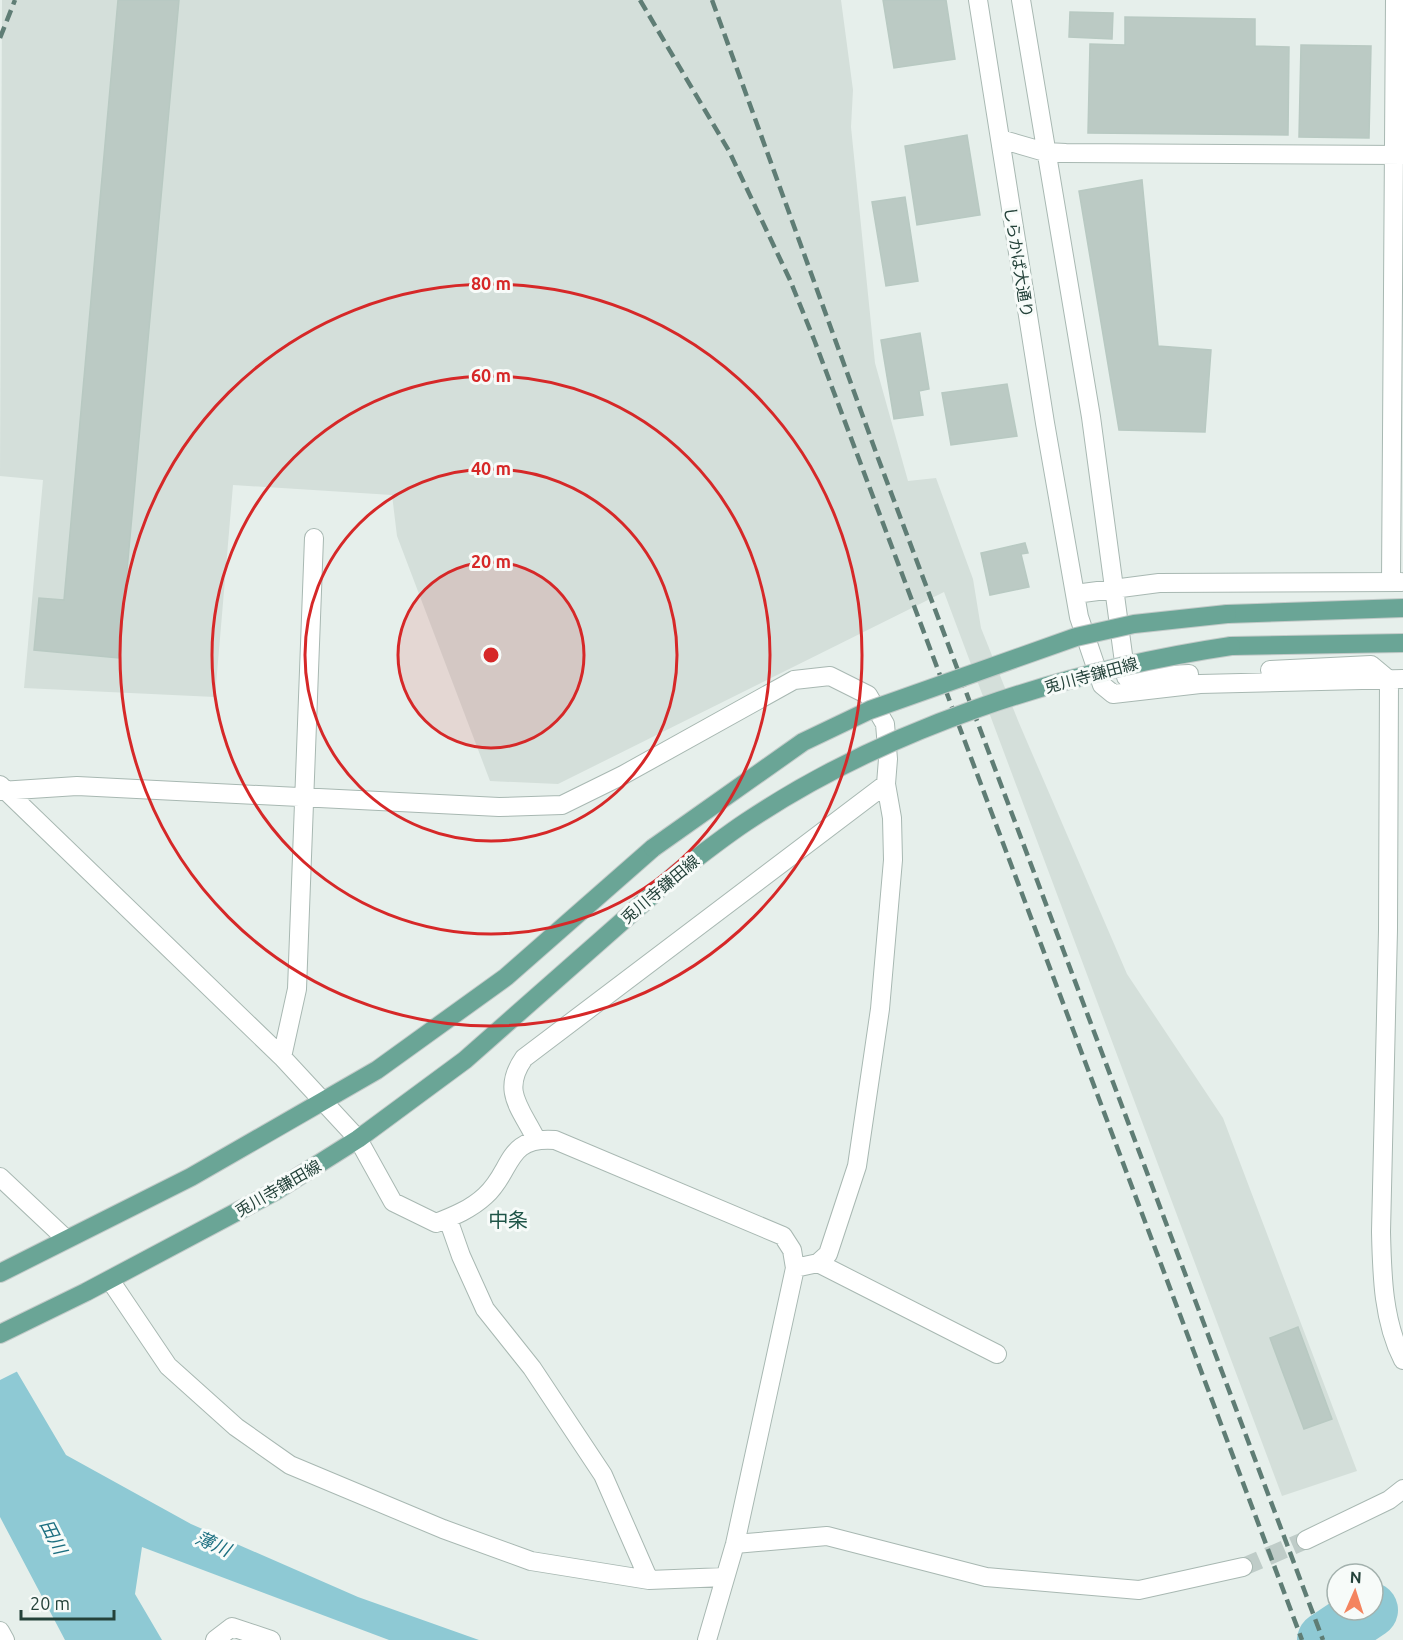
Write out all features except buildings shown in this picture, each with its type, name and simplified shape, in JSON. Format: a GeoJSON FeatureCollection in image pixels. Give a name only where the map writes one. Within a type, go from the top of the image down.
{"type":"FeatureCollection","features":[{"type":"Feature","properties":{"kind":"main road","name":"兎川寺鎌田線"},"geometry":{"type":"LineString","coordinates":[[0,1273],[190,1177],[378,1070],[506,977],[653,848],[803,742],[870,710],[1076,637],[1134,624],[1227,614],[1403,608]]}},
{"type":"Feature","properties":{"kind":"main road","name":"兎川寺鎌田線"},"geometry":{"type":"LineString","coordinates":[[0,1334],[86,1293],[274,1192],[358,1139],[465,1060],[676,874],[747,822],[832,772],[950,719],[1029,691],[1120,666],[1232,646],[1403,643]]}},
{"type":"Feature","properties":{"kind":"street","name":"しらかば大通り"},"geometry":{"type":"LineString","coordinates":[[978,0],[1079,617],[1102,685],[1113,694],[1200,684],[1396,679]]}},
{"type":"Feature","properties":{"kind":"street"},"geometry":{"type":"LineString","coordinates":[[1021,0],[1090,417],[1126,677],[1371,665],[1396,679],[1395,931],[1381,1232],[1382,1278],[1388,1315],[1403,1360]]}},
{"type":"Feature","properties":{"kind":"street"},"geometry":{"type":"LineString","coordinates":[[1075,594],[1159,583],[1397,582],[1398,155],[1395,0]]}},
{"type":"Feature","properties":{"kind":"street"},"geometry":{"type":"LineString","coordinates":[[1000,139],[1046,152],[1398,155]]}},
{"type":"Feature","properties":{"kind":"street"},"geometry":{"type":"LineString","coordinates":[[282,1057],[297,989],[314,538]]}},
{"type":"Feature","properties":{"kind":"street"},"geometry":{"type":"LineString","coordinates":[[1,789],[77,786],[499,807],[561,805],[623,775],[794,680],[830,676],[868,695],[885,724],[888,759],[886,784],[892,818],[893,860],[880,1009],[857,1166],[828,1254],[818,1263],[795,1268]]}},
{"type":"Feature","properties":{"kind":"street"},"geometry":{"type":"LineString","coordinates":[[536,1139],[511,1088],[514,1071],[524,1058],[550,1041],[758,879],[886,784]]}},
{"type":"Feature","properties":{"kind":"street"},"geometry":{"type":"LineString","coordinates":[[1,789],[282,1057],[358,1139],[393,1202],[436,1223],[448,1219],[486,1195],[517,1150],[536,1139],[555,1140],[783,1236],[792,1250],[795,1268],[735,1544],[708,1639]]}},
{"type":"Feature","properties":{"kind":"street"},"geometry":{"type":"LineString","coordinates":[[0,1177],[66,1239]]}},
{"type":"Feature","properties":{"kind":"street"},"geometry":{"type":"LineString","coordinates":[[448,1219],[461,1256],[485,1309],[532,1368],[603,1475],[649,1580]]}},
{"type":"Feature","properties":{"kind":"street"},"geometry":{"type":"LineString","coordinates":[[818,1263],[997,1354]]}},
{"type":"Feature","properties":{"kind":"street"},"geometry":{"type":"LineString","coordinates":[[110,1280],[168,1366],[236,1427],[290,1465],[443,1529],[531,1561],[649,1580],[725,1577]]}},
{"type":"Feature","properties":{"kind":"street"},"geometry":{"type":"LineString","coordinates":[[1306,1540],[1389,1500],[1403,1489]]}},
{"type":"Feature","properties":{"kind":"street"},"geometry":{"type":"LineString","coordinates":[[735,1544],[827,1536],[986,1578],[1138,1590],[1243,1567]]}},
{"type":"Feature","properties":{"kind":"street"},"geometry":{"type":"LineString","coordinates":[[215,1640],[232,1627],[271,1640]]}},
{"type":"Feature","properties":{"kind":"street"},"geometry":{"type":"LineString","coordinates":[[0,1631],[5,1640]]}},
{"type":"Feature","properties":{"kind":"shaded area"},"geometry":{"type":"Polygon","coordinates":[[[2,0],[841,0],[853,90],[851,127],[875,363],[908,481],[936,478],[973,579],[981,628],[1019,723],[1127,974],[1223,1118],[1357,1471],[1282,1496],[944,592],[558,784],[490,781],[397,536],[392,495],[233,485],[215,697],[24,688],[43,480],[0,476],[2,0]]]}},
{"type":"Feature","properties":{"kind":"water","name":"田川"},"geometry":{"type":"Polygon","coordinates":[[[0,1343],[66,1455],[191,1524],[358,1597],[479,1640],[389,1640],[142,1547],[135,1594],[162,1640],[65,1640],[0,1517],[0,1343]]]}},
{"type":"Feature","properties":{"kind":"pier"},"geometry":{"type":"Polygon","coordinates":[[[0,1340],[20,1370],[0,1380],[0,1340]]]}},
{"type":"Feature","properties":{"kind":"waterway","name":"薄川"},"geometry":{"type":"LineString","coordinates":[[1325,1640],[1352,1622]]}},
{"type":"Feature","properties":{"kind":"tunnel"},"geometry":{"type":"LineString","coordinates":[[1243,1567],[1306,1540]]}},
{"type":"Feature","properties":{"kind":"railway"},"geometry":{"type":"LineString","coordinates":[[0,38],[15,0]]}},
{"type":"Feature","properties":{"kind":"railway"},"geometry":{"type":"LineString","coordinates":[[640,0],[729,151],[790,280],[1302,1640]]}},
{"type":"Feature","properties":{"kind":"railway"},"geometry":{"type":"LineString","coordinates":[[712,0],[878,458],[1323,1640]]}},
{"type":"Feature","properties":{"kind":"district","name":"中条"},"geometry":{"type":"Point","coordinates":[508,1220]}}]}
